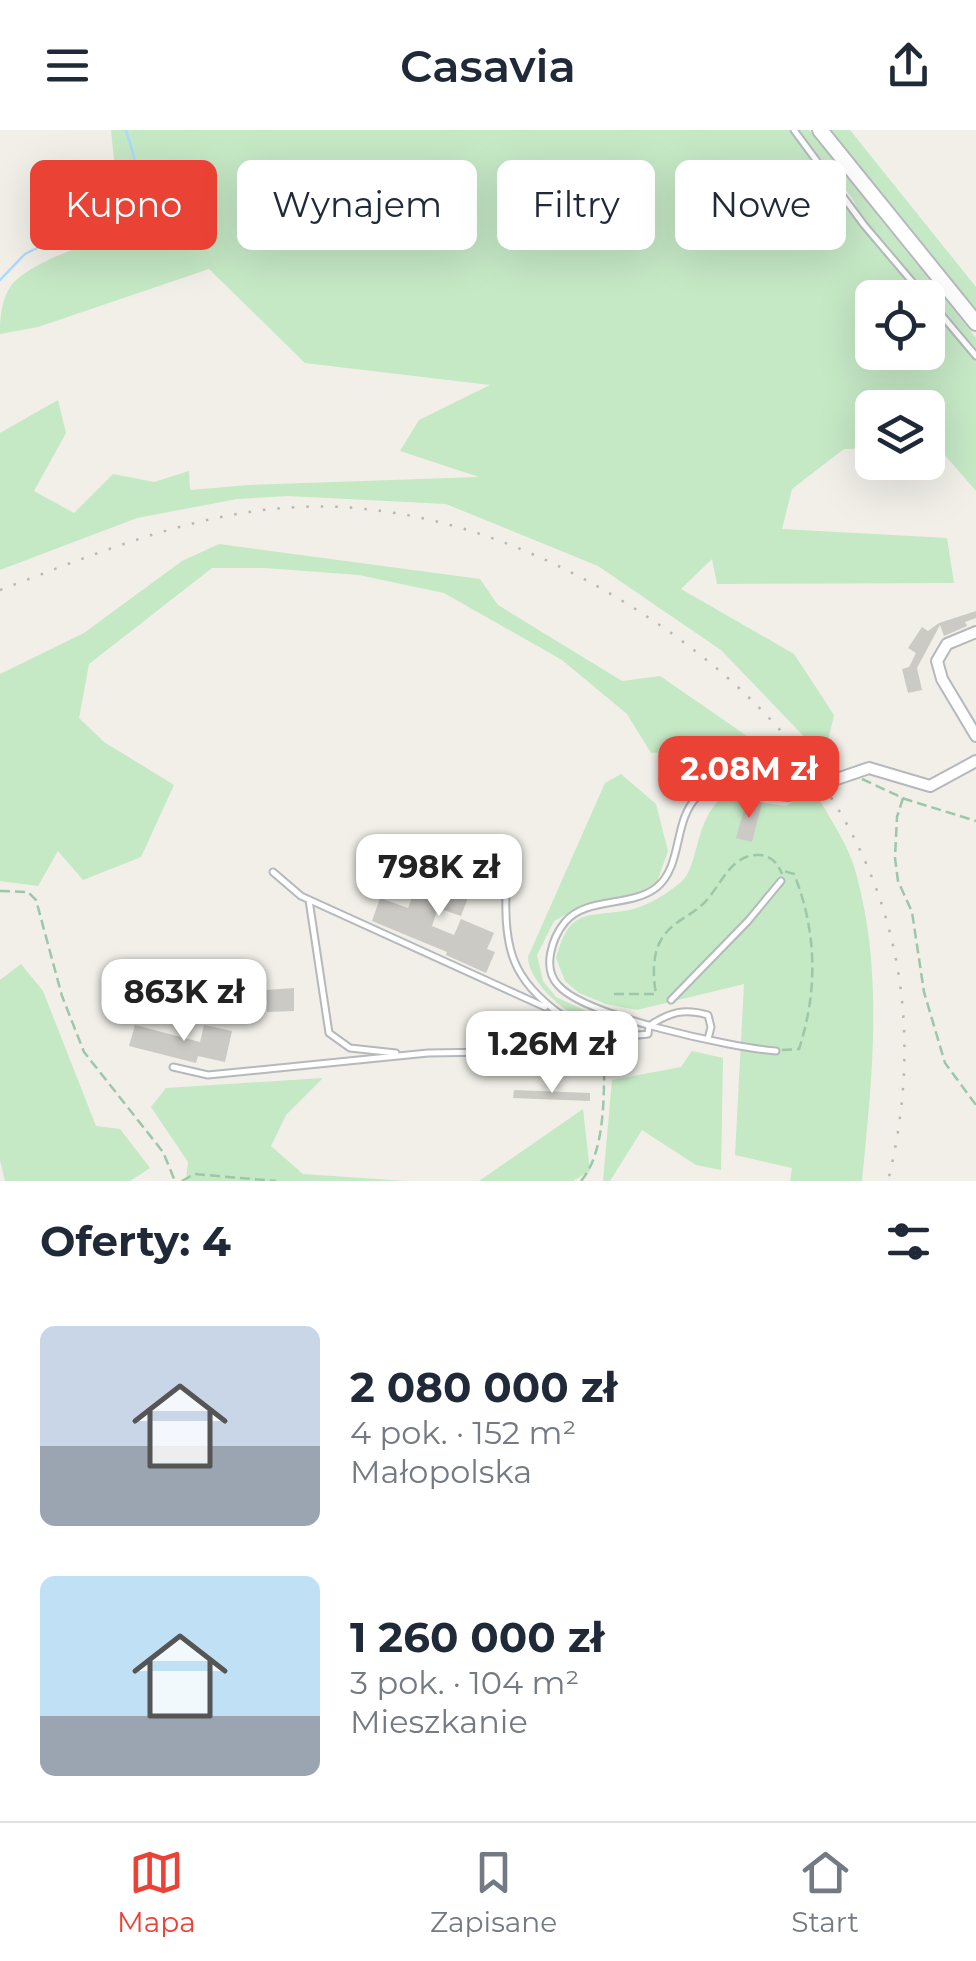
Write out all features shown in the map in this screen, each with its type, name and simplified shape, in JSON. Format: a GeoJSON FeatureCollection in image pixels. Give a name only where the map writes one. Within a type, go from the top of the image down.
{"type":"FeatureCollection","features":[{"type":"Feature","properties":{"kind":"main road"},"geometry":{"type":"LineString","coordinates":[[820,130],[976,324]]}},
{"type":"Feature","properties":{"kind":"street"},"geometry":{"type":"LineString","coordinates":[[976,632],[947,644],[937,660],[942,678],[976,736]]}},
{"type":"Feature","properties":{"kind":"street"},"geometry":{"type":"LineString","coordinates":[[831,782],[869,768],[930,786],[976,761]]}},
{"type":"Feature","properties":{"kind":"street"},"geometry":{"type":"LineString","coordinates":[[718,787],[788,795],[808,792]]}},
{"type":"Feature","properties":{"kind":"lane"},"geometry":{"type":"LineString","coordinates":[[794,130],[864,226],[911,280]]}},
{"type":"Feature","properties":{"kind":"lane"},"geometry":{"type":"LineString","coordinates":[[945,319],[976,356]]}},
{"type":"Feature","properties":{"kind":"lane"},"geometry":{"type":"LineString","coordinates":[[718,787],[698,796],[684,820],[670,870],[658,886],[637,898],[578,912],[566,922],[549,956],[557,985],[578,1000],[649,1026],[749,1049],[776,1051]]}},
{"type":"Feature","properties":{"kind":"lane"},"geometry":{"type":"LineString","coordinates":[[273,872],[309,900],[556,1012]]}},
{"type":"Feature","properties":{"kind":"lane"},"geometry":{"type":"LineString","coordinates":[[670,1000],[748,921],[781,880]]}},
{"type":"Feature","properties":{"kind":"lane"},"geometry":{"type":"LineString","coordinates":[[506,893],[505,926],[518,973],[537,997],[584,1032],[616,1037]]}},
{"type":"Feature","properties":{"kind":"lane"},"geometry":{"type":"LineString","coordinates":[[309,900],[329,1033],[350,1048],[403,1054]]}},
{"type":"Feature","properties":{"kind":"lane"},"geometry":{"type":"LineString","coordinates":[[173,1067],[208,1075],[403,1054],[555,1051],[648,1034],[649,1026],[667,1014],[689,1010],[708,1015],[708,1039]]}},
{"type":"Feature","properties":{"kind":"path"},"geometry":{"type":"LineString","coordinates":[[852,775],[903,798],[976,821]]}},
{"type":"Feature","properties":{"kind":"path"},"geometry":{"type":"LineString","coordinates":[[903,798],[894,846],[898,881],[912,912],[924,992],[945,1063],[976,1105]]}},
{"type":"Feature","properties":{"kind":"path"},"geometry":{"type":"LineString","coordinates":[[614,994],[656,994],[653,975],[659,942],[668,929],[704,903],[738,861],[762,855],[774,860],[782,871],[794,874],[814,939],[808,1022],[799,1049],[776,1051]]}},
{"type":"Feature","properties":{"kind":"path"},"geometry":{"type":"LineString","coordinates":[[781,880],[782,871]]}},
{"type":"Feature","properties":{"kind":"path"},"geometry":{"type":"LineString","coordinates":[[0,891],[28,892],[36,900],[62,996],[84,1052],[164,1152],[175,1181]]}},
{"type":"Feature","properties":{"kind":"path"},"geometry":{"type":"LineString","coordinates":[[581,1181],[594,1166],[604,1096],[604,1047],[616,1037]]}},
{"type":"Feature","properties":{"kind":"path"},"geometry":{"type":"LineString","coordinates":[[182,1181],[194,1174],[276,1181]]}},
{"type":"Feature","properties":{"kind":"green space"},"geometry":{"type":"Polygon","coordinates":[[[111,130],[791,130],[815,160],[675,160],[675,250],[846,250],[846,200],[866,225],[846,190],[846,176],[929,280],[914,280],[882,244],[912,280],[855,280],[855,370],[945,370],[945,317],[959,332],[945,316],[945,299],[976,338],[976,491],[945,455],[945,390],[855,390],[855,449],[844,449],[792,489],[782,529],[947,538],[954,583],[717,584],[712,559],[681,589],[794,654],[834,715],[828,741],[816,749],[721,650],[598,566],[446,504],[288,496],[237,499],[137,518],[0,570],[0,433],[58,400],[66,433],[34,491],[74,513],[113,474],[154,482],[189,471],[190,490],[479,477],[400,451],[419,420],[490,385],[305,363],[209,269],[38,327],[0,334],[1,313],[11,286],[50,259],[73,250],[217,250],[217,160],[114,160],[111,130]]]}},
{"type":"Feature","properties":{"kind":"green space"},"geometry":{"type":"Polygon","coordinates":[[[798,130],[809,130],[833,160],[822,160],[798,130]]]}},
{"type":"Feature","properties":{"kind":"green space"},"geometry":{"type":"Polygon","coordinates":[[[826,130],[850,130],[976,287],[976,316],[826,130]]]}},
{"type":"Feature","properties":{"kind":"green space"},"geometry":{"type":"Polygon","coordinates":[[[219,544],[480,579],[498,605],[622,681],[660,676],[760,745],[651,753],[627,714],[562,660],[444,593],[359,575],[212,568],[89,664],[79,718],[104,742],[174,785],[141,857],[83,880],[58,851],[38,886],[0,881],[0,674],[84,633],[182,561],[219,544]]]}},
{"type":"Feature","properties":{"kind":"green space"},"geometry":{"type":"Polygon","coordinates":[[[621,774],[656,804],[668,851],[657,882],[635,895],[578,908],[554,921],[537,955],[543,981],[556,997],[614,1024],[600,1025],[577,1017],[554,1000],[535,978],[528,957],[605,783],[621,774]]]}},
{"type":"Feature","properties":{"kind":"green space"},"geometry":{"type":"Polygon","coordinates":[[[814,790],[853,862],[870,950],[873,1027],[862,1181],[790,1181],[792,1168],[735,1155],[744,984],[637,1010],[579,993],[565,981],[556,958],[567,931],[580,919],[639,907],[680,883],[691,866],[707,817],[724,796],[786,806],[814,790]]]}},
{"type":"Feature","properties":{"kind":"green space"},"geometry":{"type":"Polygon","coordinates":[[[21,964],[43,991],[96,1126],[120,1129],[150,1168],[130,1181],[5,1181],[0,1160],[0,980],[21,964]]]}},
{"type":"Feature","properties":{"kind":"green space"},"geometry":{"type":"Polygon","coordinates":[[[692,1051],[723,1058],[721,1170],[696,1165],[642,1130],[610,1181],[603,1181],[612,1080],[681,1067],[692,1051]]]}},
{"type":"Feature","properties":{"kind":"green space"},"geometry":{"type":"Polygon","coordinates":[[[323,1078],[286,1115],[271,1146],[303,1174],[406,1181],[186,1181],[188,1162],[151,1107],[166,1088],[323,1078]]]}},
{"type":"Feature","properties":{"kind":"green space"},"geometry":{"type":"Polygon","coordinates":[[[583,1109],[590,1171],[573,1181],[479,1181],[583,1109]]]}},
{"type":"Feature","properties":{"kind":"building"},"geometry":{"type":"Polygon","coordinates":[[[976,611],[976,618],[965,622],[967,626],[944,636],[940,625],[917,668],[922,690],[908,693],[902,669],[909,667],[916,653],[908,648],[922,627],[928,631],[939,623],[976,611]]]}},
{"type":"Feature","properties":{"kind":"building"},"geometry":{"type":"Polygon","coordinates":[[[747,799],[762,803],[752,842],[736,838],[747,799]]]}},
{"type":"Feature","properties":{"kind":"building"},"geometry":{"type":"Polygon","coordinates":[[[425,865],[473,884],[461,916],[438,908],[432,926],[454,935],[461,919],[494,933],[487,949],[495,952],[486,973],[372,921],[380,898],[408,908],[425,865]]]}},
{"type":"Feature","properties":{"kind":"building"},"geometry":{"type":"Polygon","coordinates":[[[294,988],[294,1011],[267,1012],[266,990],[294,988]]]}},
{"type":"Feature","properties":{"kind":"building"},"geometry":{"type":"Polygon","coordinates":[[[490,1015],[528,1015],[530,1031],[491,1035],[490,1015]]]}},
{"type":"Feature","properties":{"kind":"building"},"geometry":{"type":"Polygon","coordinates":[[[135,1025],[200,1042],[204,1025],[232,1031],[225,1062],[198,1056],[196,1063],[129,1046],[135,1025]]]}},
{"type":"Feature","properties":{"kind":"building"},"geometry":{"type":"Polygon","coordinates":[[[514,1090],[590,1093],[590,1101],[513,1098],[514,1090]]]}},
{"type":"Feature","properties":{"kind":"waterway"},"geometry":{"type":"LineString","coordinates":[[0,280],[25,254],[130,202],[137,176],[126,130]]}},
{"type":"Feature","properties":{"kind":"tunnel"},"geometry":{"type":"LineString","coordinates":[[808,792],[831,781]]}},
{"type":"Feature","properties":{"kind":"railway"},"geometry":{"type":"LineString","coordinates":[[0,590],[167,530],[252,512],[341,507],[416,517],[488,537],[558,566],[624,602],[699,654],[763,712],[817,776],[858,846],[887,922],[902,1004],[903,1090],[888,1181]]}}]}
